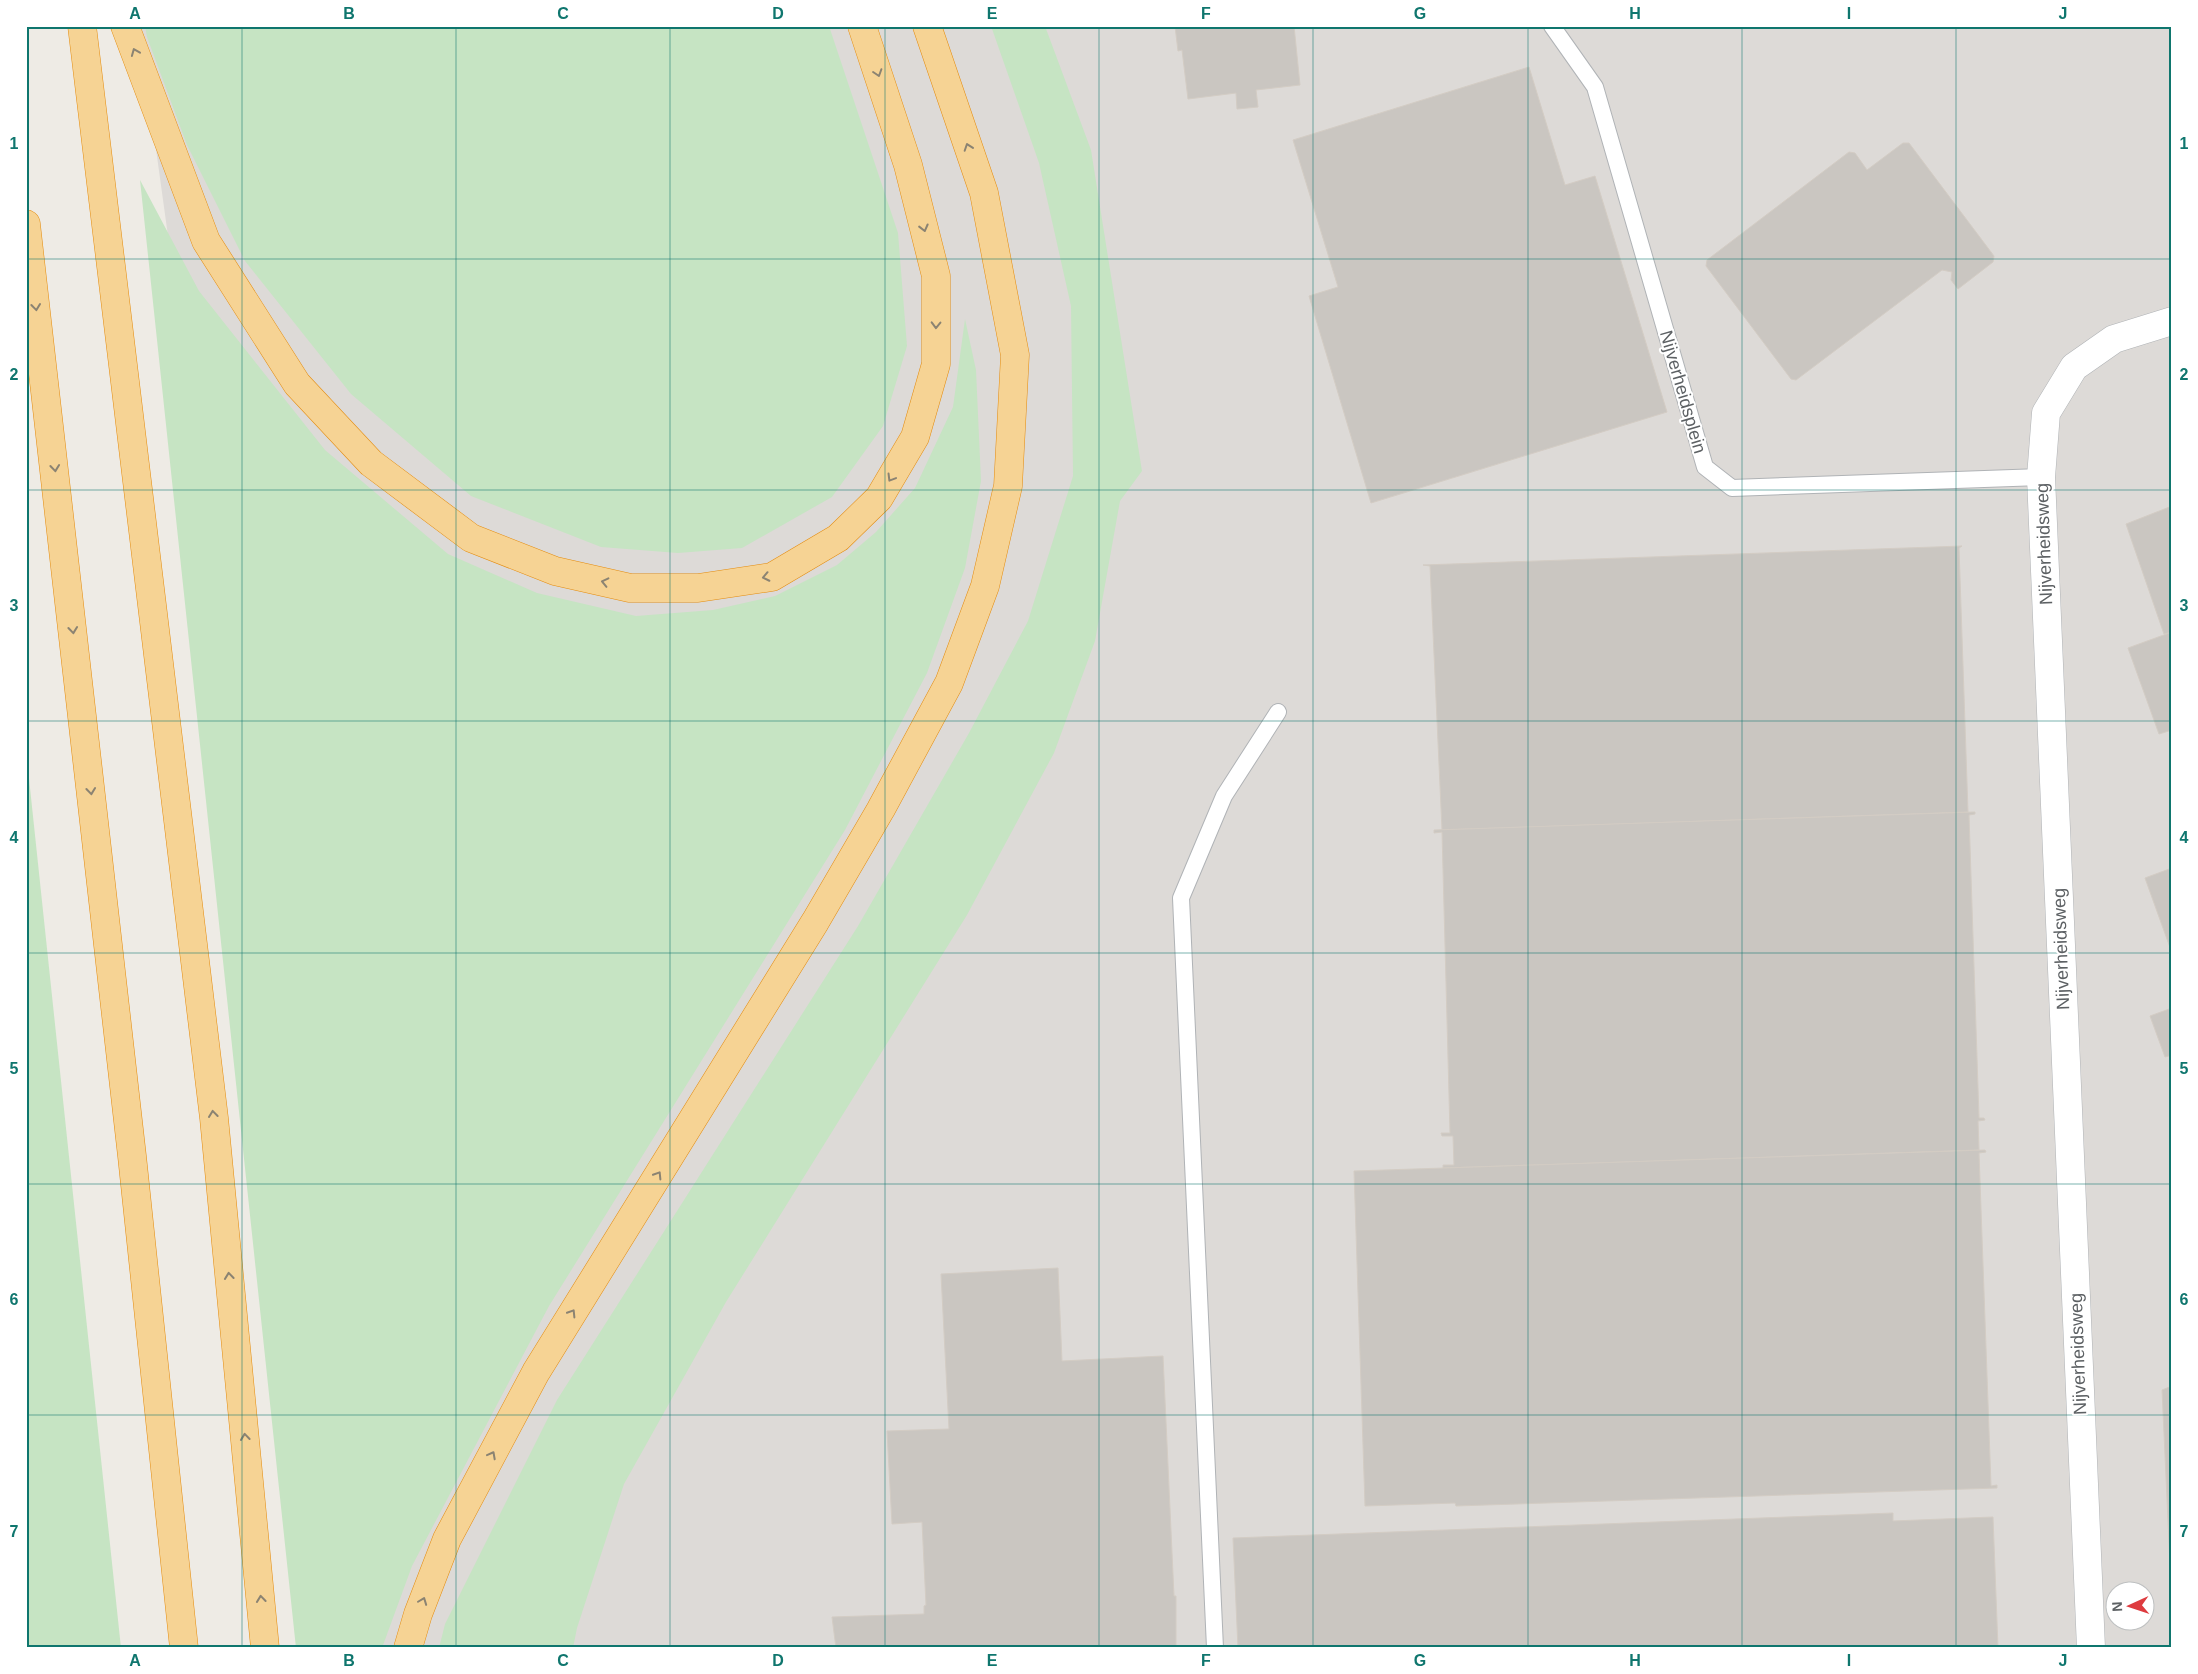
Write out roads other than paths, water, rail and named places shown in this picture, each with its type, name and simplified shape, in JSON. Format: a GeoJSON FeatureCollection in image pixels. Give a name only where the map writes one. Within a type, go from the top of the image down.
{"type":"FeatureCollection","features":[{"type":"Feature","properties":{"kind":"highway"},"geometry":{"type":"LineString","coordinates":[[82,26],[214,1118],[265,1648]]}},
{"type":"Feature","properties":{"kind":"highway"},"geometry":{"type":"LineString","coordinates":[[125,26],[206,240],[297,384],[371,463],[471,538],[555,571],[630,588],[698,588],[772,577],[838,538],[879,498],[915,437],[936,364],[936,276],[908,165],[862,26]]}},
{"type":"Feature","properties":{"kind":"highway"},"geometry":{"type":"LineString","coordinates":[[408,1648],[418,1614],[447,1539],[536,1372],[815,922],[881,809],[949,682],[985,586],[1008,486],[1015,355],[984,194],[927,26]]}},
{"type":"Feature","properties":{"kind":"highway"},"geometry":{"type":"LineString","coordinates":[[26,224],[132,1156],[184,1648]]}},
{"type":"Feature","properties":{"kind":"street","name":"Nijverheidsweg"},"geometry":{"type":"LineString","coordinates":[[2091,1648],[2041,477],[2046,413],[2074,367],[2114,339],[2172,321]]}},
{"type":"Feature","properties":{"kind":"lane","name":"Nijverheidsplein"},"geometry":{"type":"LineString","coordinates":[[1552,26],[1595,87],[1705,467],[1732,488],[2041,477]]}},
{"type":"Feature","properties":{"kind":"lane"},"geometry":{"type":"LineString","coordinates":[[1215,1648],[1180,898],[1224,796],[1278,712]]}}]}
